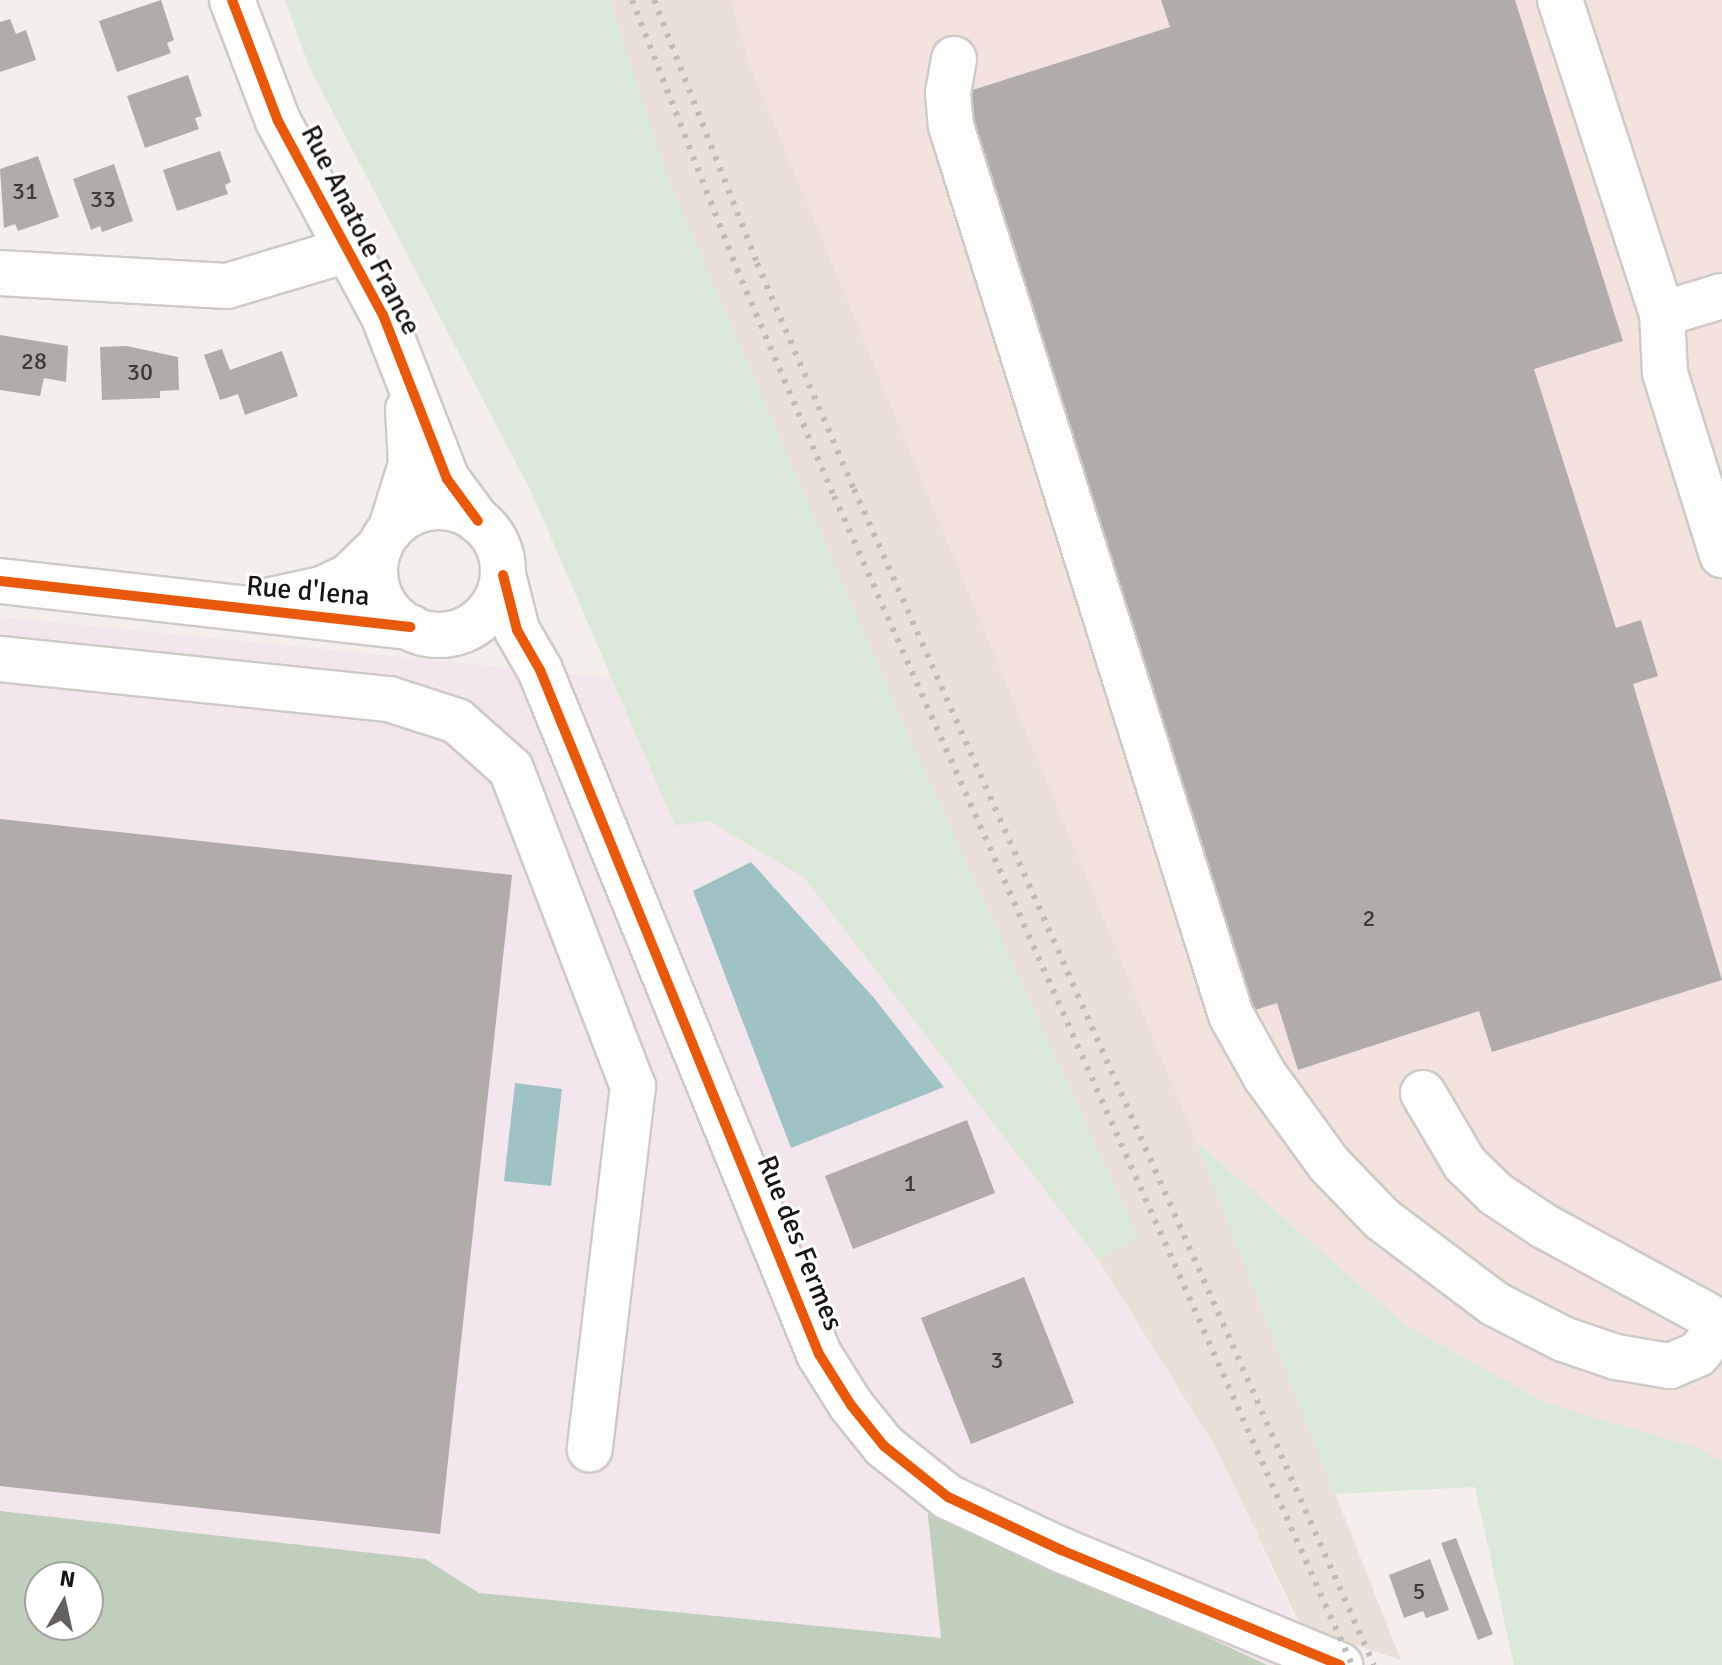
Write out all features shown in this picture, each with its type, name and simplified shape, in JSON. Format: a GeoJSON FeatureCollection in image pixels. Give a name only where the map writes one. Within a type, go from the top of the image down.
{"type":"FeatureCollection","features":[{"type":"Feature","properties":{"kind":"street","name":"Rue Anatole France"},"geometry":{"type":"LineString","coordinates":[[232,0],[278,121],[383,315],[447,479],[478,521]]}},
{"type":"Feature","properties":{"kind":"street"},"geometry":{"type":"LineString","coordinates":[[1560,0],[1662,314],[1665,373],[1722,555]]}},
{"type":"Feature","properties":{"kind":"street"},"geometry":{"type":"LineString","coordinates":[[954,59],[948,93],[951,126],[1231,1015],[1265,1076],[1329,1164],[1382,1219],[1495,1304],[1563,1339],[1616,1357],[1670,1366],[1698,1354],[1722,1324],[1544,1226],[1496,1194],[1465,1164],[1423,1093]]}},
{"type":"Feature","properties":{"kind":"street"},"geometry":{"type":"LineString","coordinates":[[0,273],[227,286],[347,250]]}},
{"type":"Feature","properties":{"kind":"street"},"geometry":{"type":"LineString","coordinates":[[1662,314],[1722,296]]}},
{"type":"Feature","properties":{"kind":"street","name":"Rue Anatole France"},"geometry":{"type":"LineString","coordinates":[[386,537],[411,464],[403,367]]}},
{"type":"Feature","properties":{"kind":"street"},"geometry":{"type":"LineString","coordinates":[[428,508],[449,508],[478,521],[497,544],[503,575],[493,605],[479,621],[425,631],[386,607],[377,587],[386,537],[428,508]]}},
{"type":"Feature","properties":{"kind":"street","name":"Rue d'Iena"},"geometry":{"type":"LineString","coordinates":[[201,603],[270,600],[322,589],[348,577],[386,537]]}},
{"type":"Feature","properties":{"kind":"street","name":"Rue des Fermes"},"geometry":{"type":"LineString","coordinates":[[503,575],[517,630],[558,713],[819,1354],[867,1426],[925,1481],[974,1510],[1340,1665]]}},
{"type":"Feature","properties":{"kind":"street"},"geometry":{"type":"LineString","coordinates":[[0,581],[201,603]]}},
{"type":"Feature","properties":{"kind":"street","name":"Rue d'Iena"},"geometry":{"type":"LineString","coordinates":[[201,603],[425,631]]}},
{"type":"Feature","properties":{"kind":"street","name":"Rue des Fermes"},"geometry":{"type":"LineString","coordinates":[[425,631],[495,653],[535,685],[558,713]]}},
{"type":"Feature","properties":{"kind":"street"},"geometry":{"type":"LineString","coordinates":[[0,659],[389,699],[457,721],[511,769],[633,1086],[590,1449]]}},
{"type":"Feature","properties":{"kind":"shaded area"},"geometry":{"type":"Polygon","coordinates":[[[285,0],[732,0],[747,58],[1196,1141],[1401,1660],[1301,1627],[1216,1448],[1098,1259],[805,878],[709,821],[675,825],[532,493],[310,68],[285,0]]]}},
{"type":"Feature","properties":{"kind":"shaded area"},"geometry":{"type":"Polygon","coordinates":[[[732,0],[1722,0],[1722,1468],[1547,1404],[1405,1325],[1196,1141],[747,58],[732,0]]]}},
{"type":"Feature","properties":{"kind":"shaded area"},"geometry":{"type":"Polygon","coordinates":[[[0,617],[611,678],[675,824],[708,821],[805,878],[1098,1259],[1216,1448],[1316,1665],[0,1665],[0,617]]]}},
{"type":"Feature","properties":{"kind":"green space"},"geometry":{"type":"Polygon","coordinates":[[[285,0],[610,0],[667,176],[908,734],[1139,1239],[1098,1259],[805,878],[709,821],[675,825],[532,493],[310,68],[285,0]]]}},
{"type":"Feature","properties":{"kind":"green space"},"geometry":{"type":"Polygon","coordinates":[[[1196,1141],[1405,1325],[1547,1404],[1698,1448],[1722,1463],[1722,1665],[1514,1665],[1475,1487],[1334,1494],[1196,1141]]]}},
{"type":"Feature","properties":{"kind":"green space"},"geometry":{"type":"Polygon","coordinates":[[[927,1506],[1267,1665],[0,1665],[0,1511],[425,1559],[479,1593],[941,1638],[927,1506]]]}},
{"type":"Feature","properties":{"kind":"water"},"geometry":{"type":"Polygon","coordinates":[[[751,862],[874,998],[944,1087],[791,1148],[693,891],[751,862]]]}},
{"type":"Feature","properties":{"kind":"water"},"geometry":{"type":"Polygon","coordinates":[[[515,1083],[562,1089],[551,1186],[504,1181],[515,1083]]]}},
{"type":"Feature","properties":{"kind":"building"},"geometry":{"type":"Polygon","coordinates":[[[161,0],[174,40],[167,43],[171,53],[117,72],[99,21],[161,0]]]}},
{"type":"Feature","properties":{"kind":"building"},"geometry":{"type":"Polygon","coordinates":[[[1161,0],[1515,0],[1623,341],[1534,369],[1616,628],[1641,620],[1658,676],[1633,684],[1722,980],[1492,1052],[1479,1011],[1298,1070],[1277,1003],[1246,1013],[957,95],[1170,27],[1161,0]]]}},
{"type":"Feature","properties":{"kind":"building"},"geometry":{"type":"Polygon","coordinates":[[[10,19],[16,34],[26,30],[36,60],[0,72],[0,22],[10,19]]]}},
{"type":"Feature","properties":{"kind":"building"},"geometry":{"type":"Polygon","coordinates":[[[188,75],[202,116],[195,118],[199,129],[145,148],[127,96],[188,75]]]}},
{"type":"Feature","properties":{"kind":"building"},"geometry":{"type":"Polygon","coordinates":[[[220,151],[231,182],[225,185],[228,194],[177,211],[163,170],[220,151]]]}},
{"type":"Feature","properties":{"kind":"building"},"geometry":{"type":"Polygon","coordinates":[[[38,156],[59,217],[18,231],[15,224],[4,228],[0,169],[38,156]]]}},
{"type":"Feature","properties":{"kind":"building"},"geometry":{"type":"Polygon","coordinates":[[[114,164],[133,221],[102,232],[100,226],[91,230],[73,179],[114,164]]]}},
{"type":"Feature","properties":{"kind":"building"},"geometry":{"type":"Polygon","coordinates":[[[0,335],[68,346],[66,382],[44,378],[40,396],[0,390],[0,335]]]}},
{"type":"Feature","properties":{"kind":"building"},"geometry":{"type":"Polygon","coordinates":[[[127,346],[178,357],[179,390],[160,391],[160,398],[102,400],[100,347],[127,346]]]}},
{"type":"Feature","properties":{"kind":"building"},"geometry":{"type":"Polygon","coordinates":[[[222,349],[230,370],[282,351],[298,396],[245,415],[238,394],[220,400],[204,355],[222,349]]]}},
{"type":"Feature","properties":{"kind":"building"},"geometry":{"type":"Polygon","coordinates":[[[0,819],[512,875],[440,1534],[0,1486],[0,819]]]}},
{"type":"Feature","properties":{"kind":"building"},"geometry":{"type":"Polygon","coordinates":[[[967,1120],[995,1193],[853,1249],[825,1176],[967,1120]]]}},
{"type":"Feature","properties":{"kind":"building"},"geometry":{"type":"Polygon","coordinates":[[[1024,1277],[1074,1403],[971,1444],[921,1318],[1024,1277]]]}},
{"type":"Feature","properties":{"kind":"building"},"geometry":{"type":"Polygon","coordinates":[[[1456,1538],[1493,1634],[1478,1640],[1441,1543],[1456,1538]]]}},
{"type":"Feature","properties":{"kind":"building"},"geometry":{"type":"Polygon","coordinates":[[[1430,1559],[1449,1610],[1426,1618],[1423,1611],[1404,1618],[1389,1575],[1430,1559]]]}},
{"type":"Feature","properties":{"kind":"railway"},"geometry":{"type":"LineString","coordinates":[[632,0],[737,269],[834,496],[1352,1665]]}},
{"type":"Feature","properties":{"kind":"railway"},"geometry":{"type":"LineString","coordinates":[[654,0],[757,263],[854,489],[1374,1665]]}},
{"type":"Feature","properties":{"kind":"cycle path"},"geometry":{"type":"LineString","coordinates":[[232,0],[278,121],[383,315],[447,479],[478,521]]}},
{"type":"Feature","properties":{"kind":"cycle path"},"geometry":{"type":"LineString","coordinates":[[503,575],[517,630],[540,670],[819,1354],[851,1405],[884,1446],[948,1497],[1061,1550],[1340,1665]]}},
{"type":"Feature","properties":{"kind":"cycle path"},"geometry":{"type":"LineString","coordinates":[[0,581],[410,627]]}}]}
